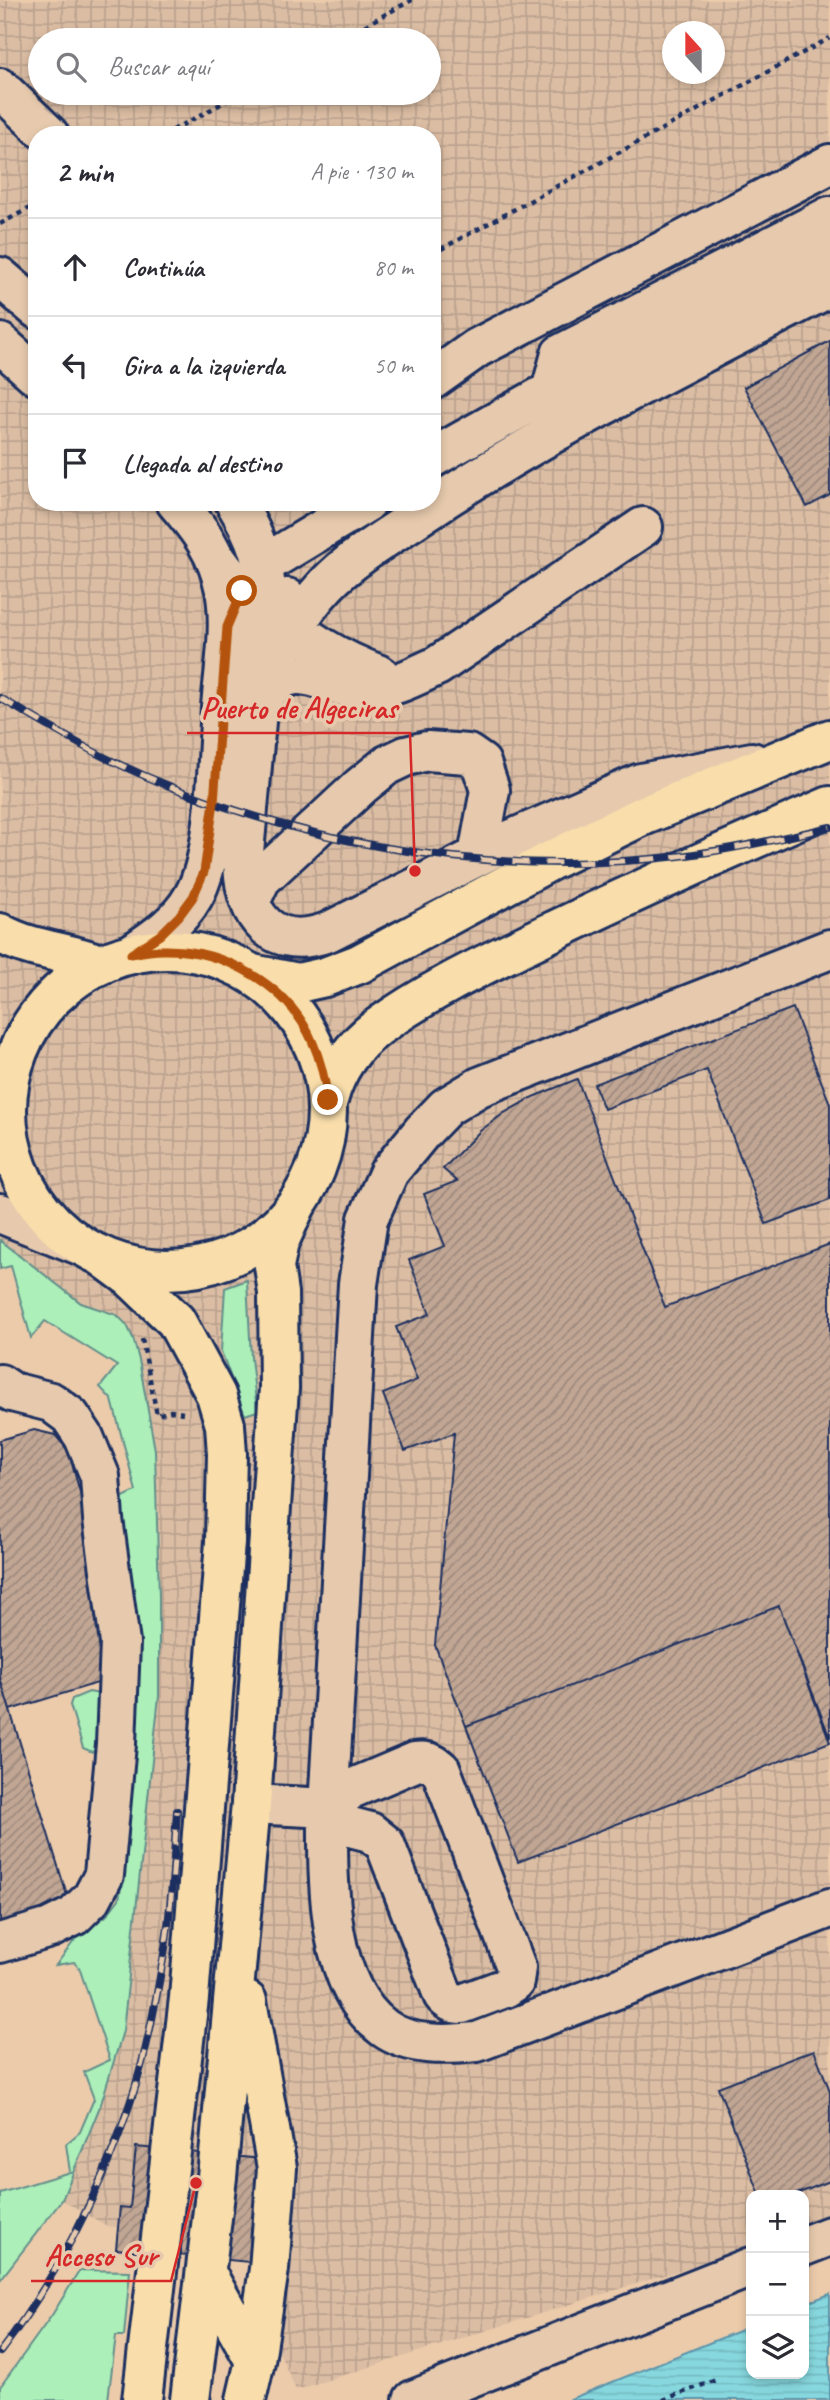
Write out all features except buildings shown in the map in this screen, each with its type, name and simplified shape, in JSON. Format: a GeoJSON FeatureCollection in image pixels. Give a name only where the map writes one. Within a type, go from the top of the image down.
{"type":"FeatureCollection","features":[{"type":"Feature","properties":{"kind":"main road"},"geometry":{"type":"LineString","coordinates":[[252,974],[298,983],[325,977],[359,964],[550,861],[638,818],[830,739]]}},
{"type":"Feature","properties":{"kind":"main road"},"geometry":{"type":"LineString","coordinates":[[328,1100],[334,1077],[347,1058],[376,1028],[419,1001],[477,968],[569,924],[830,806]]}},
{"type":"Feature","properties":{"kind":"main road"},"geometry":{"type":"LineString","coordinates":[[0,933],[15,942],[46,951],[79,956],[115,959],[162,950],[194,952],[224,960],[252,974],[276,992],[297,1015],[313,1041],[323,1070],[328,1100],[327,1129],[321,1156],[279,1242],[274,1266],[278,1293],[279,1388],[251,1804],[206,2273],[190,2400]]}},
{"type":"Feature","properties":{"kind":"main road"},"geometry":{"type":"LineString","coordinates":[[115,959],[64,987],[37,1016],[26,1033],[4,1091],[12,1156],[23,1182],[58,1228],[131,1278],[176,1321],[216,1395],[225,1425],[225,1542],[189,1998],[142,2400]]}},
{"type":"Feature","properties":{"kind":"main road"},"geometry":{"type":"LineString","coordinates":[[92,1252],[145,1269],[170,1271],[198,1267],[226,1259],[252,1246],[276,1228],[295,1207]]}},
{"type":"Feature","properties":{"kind":"main road"},"geometry":{"type":"LineString","coordinates":[[238,1952],[277,2168],[269,2269],[255,2361],[246,2400]]}},
{"type":"Feature","properties":{"kind":"main road"},"geometry":{"type":"LineString","coordinates":[[206,2273],[255,2361]]}},
{"type":"Feature","properties":{"kind":"street"},"geometry":{"type":"LineString","coordinates":[[0,88],[40,126]]}},
{"type":"Feature","properties":{"kind":"street"},"geometry":{"type":"LineString","coordinates":[[441,374],[477,348],[830,164]]}},
{"type":"Feature","properties":{"kind":"street"},"geometry":{"type":"LineString","coordinates":[[551,391],[561,354],[830,216]]}},
{"type":"Feature","properties":{"kind":"street"},"geometry":{"type":"LineString","coordinates":[[441,453],[551,391],[830,250]]}},
{"type":"Feature","properties":{"kind":"street"},"geometry":{"type":"LineString","coordinates":[[0,277],[28,301]]}},
{"type":"Feature","properties":{"kind":"street"},"geometry":{"type":"LineString","coordinates":[[441,502],[482,475],[574,423],[830,287]]}},
{"type":"Feature","properties":{"kind":"street"},"geometry":{"type":"LineString","coordinates":[[266,596],[289,597],[328,582],[441,519],[830,318]]}},
{"type":"Feature","properties":{"kind":"street"},"geometry":{"type":"LineString","coordinates":[[0,343],[28,368]]}},
{"type":"Feature","properties":{"kind":"street"},"geometry":{"type":"LineString","coordinates":[[115,959],[160,935],[193,897],[204,872],[214,802],[227,627],[225,591],[216,559],[200,530],[184,511]]}},
{"type":"Feature","properties":{"kind":"street"},"geometry":{"type":"LineString","coordinates":[[240,511],[259,548],[266,596],[260,711],[243,863],[244,881],[250,902],[267,929],[293,939],[310,938],[328,932],[508,841],[642,783],[793,754]]}},
{"type":"Feature","properties":{"kind":"street"},"geometry":{"type":"LineString","coordinates":[[227,627],[266,596],[357,511]]}},
{"type":"Feature","properties":{"kind":"street"},"geometry":{"type":"LineString","coordinates":[[328,582],[373,547],[428,511]]}},
{"type":"Feature","properties":{"kind":"street"},"geometry":{"type":"LineString","coordinates":[[260,711],[276,683],[300,675],[316,676],[352,690],[387,687],[437,666],[643,527]]}},
{"type":"Feature","properties":{"kind":"street"},"geometry":{"type":"LineString","coordinates":[[216,559],[266,596],[318,646],[384,677],[409,679]]}},
{"type":"Feature","properties":{"kind":"street"},"geometry":{"type":"LineString","coordinates":[[250,902],[261,879],[361,786],[387,765],[406,756],[427,751],[460,752],[476,757],[481,763],[490,790],[478,856]]}},
{"type":"Feature","properties":{"kind":"street"},"geometry":{"type":"LineString","coordinates":[[787,824],[830,816]]}},
{"type":"Feature","properties":{"kind":"street"},"geometry":{"type":"LineString","coordinates":[[830,950],[479,1087],[446,1107],[389,1172],[368,1219],[358,1284],[328,1808],[328,1863],[333,1919],[341,1961],[351,1987],[365,2010],[385,2029],[415,2041],[446,2045],[477,2042],[830,1908]]}},
{"type":"Feature","properties":{"kind":"street"},"geometry":{"type":"LineString","coordinates":[[0,1213],[92,1252]]}},
{"type":"Feature","properties":{"kind":"street"},"geometry":{"type":"LineString","coordinates":[[0,1943],[50,1928],[74,1916],[92,1898],[104,1875],[116,1744],[120,1643],[103,1519],[100,1476],[84,1437],[70,1416],[51,1402],[4,1390]]}},
{"type":"Feature","properties":{"kind":"street"},"geometry":{"type":"LineString","coordinates":[[251,1804],[328,1808],[351,1789],[415,1762],[422,1760],[436,1765],[441,1770],[516,1967],[514,1982],[462,2004],[451,2003],[446,1999],[385,1844],[370,1832],[343,1825],[328,1808]]}},
{"type":"Feature","properties":{"kind":"street"},"geometry":{"type":"LineString","coordinates":[[809,2244],[830,2236]]}},
{"type":"Feature","properties":{"kind":"street"},"geometry":{"type":"LineString","coordinates":[[413,2400],[746,2269]]}},
{"type":"Feature","properties":{"kind":"path"},"geometry":{"type":"LineString","coordinates":[[360,28],[412,0]]}},
{"type":"Feature","properties":{"kind":"path"},"geometry":{"type":"LineString","coordinates":[[441,249],[830,38]]}},
{"type":"Feature","properties":{"kind":"path"},"geometry":{"type":"LineString","coordinates":[[181,126],[220,105]]}},
{"type":"Feature","properties":{"kind":"path"},"geometry":{"type":"LineString","coordinates":[[0,224],[28,209]]}},
{"type":"Feature","properties":{"kind":"path"},"geometry":{"type":"LineString","coordinates":[[663,2400],[716,2380]]}},
{"type":"Feature","properties":{"kind":"shaded area"},"geometry":{"type":"Polygon","coordinates":[[[0,0],[830,0],[830,2223],[809,2229],[809,2190],[746,2190],[746,2250],[296,2390],[278,2349],[287,2246],[107,2226],[62,2200],[101,2104],[124,2031],[159,1696],[155,1450],[139,1360],[127,1325],[117,1315],[81,1303],[0,1240],[0,0]]]}},
{"type":"Feature","properties":{"kind":"green space"},"geometry":{"type":"Polygon","coordinates":[[[0,1240],[81,1303],[117,1315],[127,1325],[133,1338],[155,1450],[159,1696],[123,2031],[101,2104],[62,2200],[0,2280],[0,2193],[70,2172],[66,2144],[80,2132],[94,2099],[84,2072],[110,2060],[79,1967],[74,1962],[56,1965],[77,1937],[106,1916],[119,1899],[127,1853],[139,1694],[135,1611],[125,1536],[117,1500],[136,1491],[112,1400],[100,1387],[117,1366],[45,1321],[31,1338],[11,1266],[0,1269],[0,1240]]]}},
{"type":"Feature","properties":{"kind":"green space"},"geometry":{"type":"Polygon","coordinates":[[[247,1280],[257,1411],[245,1415],[221,1351],[225,1288],[247,1280]]]}},
{"type":"Feature","properties":{"kind":"green space"},"geometry":{"type":"Polygon","coordinates":[[[89,1692],[99,1694],[103,1699],[96,1750],[92,1752],[83,1748],[70,1705],[72,1699],[89,1692]]]}},
{"type":"Feature","properties":{"kind":"green space"},"geometry":{"type":"Polygon","coordinates":[[[80,2270],[130,2271],[124,2336],[116,2336],[108,2400],[0,2400],[0,2387],[52,2315],[80,2270]]]}},
{"type":"Feature","properties":{"kind":"water"},"geometry":{"type":"Polygon","coordinates":[[[830,2294],[830,2400],[568,2400],[746,2328],[746,2379],[809,2379],[809,2302],[830,2294]]]}},
{"type":"Feature","properties":{"kind":"railway"},"geometry":{"type":"LineString","coordinates":[[0,698],[106,758],[173,788],[242,812],[385,848],[459,858],[606,862],[717,851],[830,827]]}},
{"type":"Feature","properties":{"kind":"railway"},"geometry":{"type":"LineString","coordinates":[[0,2352],[40,2295],[75,2233],[106,2168],[130,2103],[146,2046],[165,1948],[177,1811]]}},
{"type":"Feature","properties":{"kind":"place","name":"Puerto de Algeciras"},"geometry":{"type":"Point","coordinates":[415,871]}},
{"type":"Feature","properties":{"kind":"place","name":"Acceso Sur"},"geometry":{"type":"Point","coordinates":[196,2183]}},
{"type":"Feature","properties":{"kind":"route"},"geometry":{"type":"LineString","coordinates":[[242,591],[238,595],[227,627],[214,802],[204,872],[193,897],[179,916],[160,935],[131,954],[162,950],[194,952],[224,960],[252,974],[276,992],[297,1015],[313,1041],[323,1070],[328,1100]]}}]}
